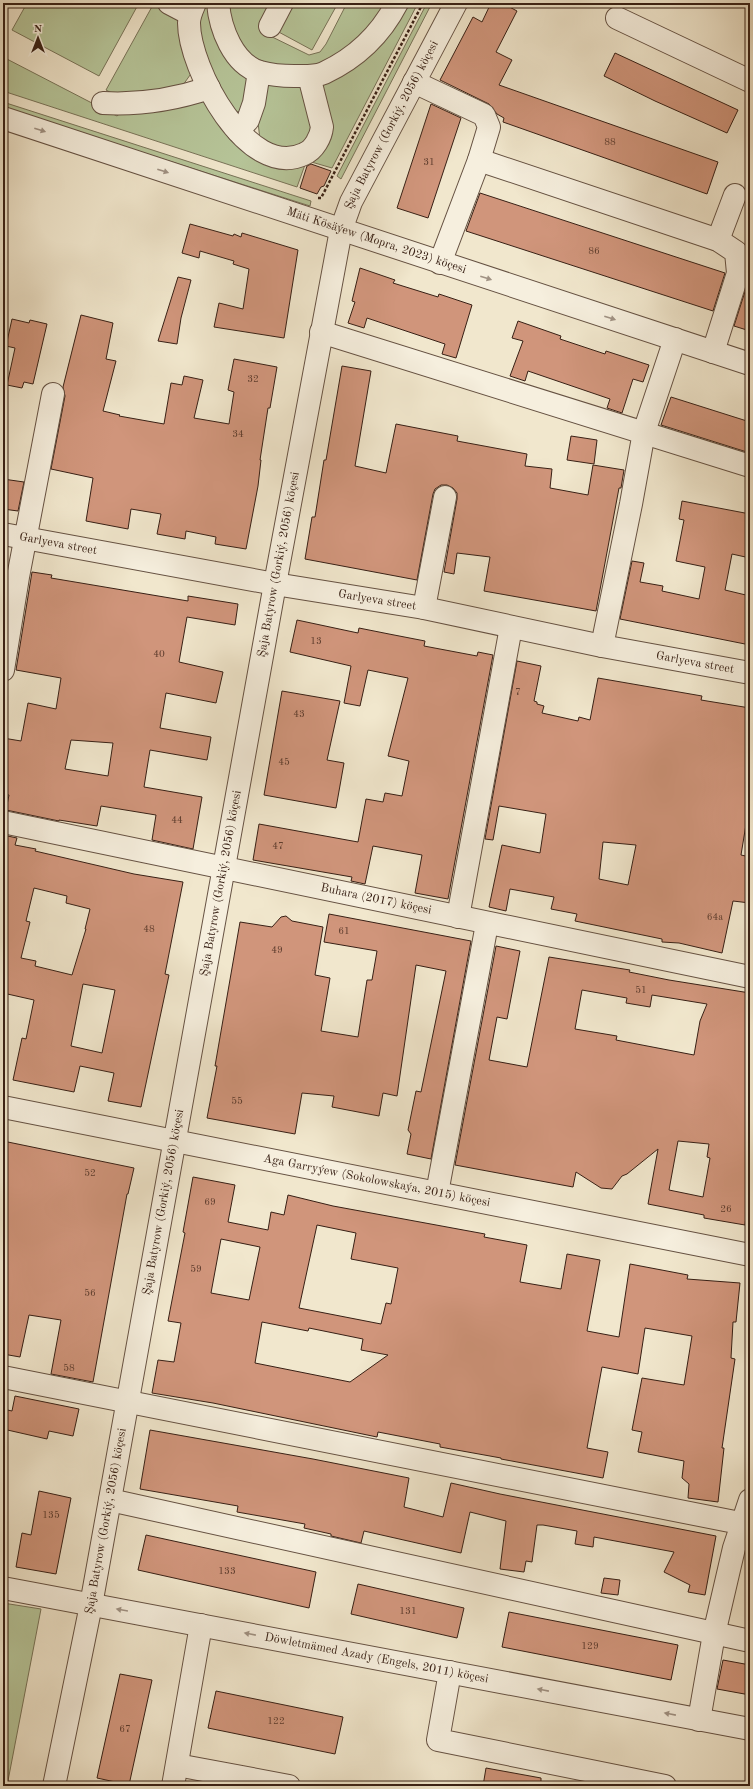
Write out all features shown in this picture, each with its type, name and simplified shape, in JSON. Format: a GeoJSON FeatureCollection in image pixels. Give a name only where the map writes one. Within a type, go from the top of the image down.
{"type":"FeatureCollection","features":[{"type":"Feature","properties":{"kind":"street"},"geometry":{"type":"LineString","coordinates":[[169,3],[192,8],[189,23],[192,45],[214,99],[231,125],[262,151],[278,157],[298,157],[307,153],[315,144],[321,133],[322,127],[309,76]]}},
{"type":"Feature","properties":{"kind":"street"},"geometry":{"type":"LineString","coordinates":[[218,3],[223,28],[230,44],[242,61],[259,72],[281,76],[309,76],[322,73],[344,62],[367,45],[386,24],[397,3]]}},
{"type":"Feature","properties":{"kind":"street"},"geometry":{"type":"LineString","coordinates":[[270,26],[282,3]]}},
{"type":"Feature","properties":{"kind":"street","name":"Şaja Batyrow (Gorkiý, 2056) köçesi"},"geometry":{"type":"LineString","coordinates":[[54,1786],[91,1605],[275,584],[341,230],[351,202],[456,3]]}},
{"type":"Feature","properties":{"kind":"street"},"geometry":{"type":"LineString","coordinates":[[617,18],[750,81]]}},
{"type":"Feature","properties":{"kind":"street"},"geometry":{"type":"LineString","coordinates":[[238,131],[248,120],[254,103],[259,72]]}},
{"type":"Feature","properties":{"kind":"street"},"geometry":{"type":"LineString","coordinates":[[414,82],[484,115],[489,127],[479,160],[440,263]]}},
{"type":"Feature","properties":{"kind":"street"},"geometry":{"type":"LineString","coordinates":[[103,103],[120,104],[176,97],[209,88]]}},
{"type":"Feature","properties":{"kind":"street","name":"Mäti Kösäýew (Mopra, 2023) köçesi"},"geometry":{"type":"LineString","coordinates":[[3,118],[750,364]]}},
{"type":"Feature","properties":{"kind":"street"},"geometry":{"type":"LineString","coordinates":[[479,160],[718,240],[736,252],[744,275],[713,352]]}},
{"type":"Feature","properties":{"kind":"street"},"geometry":{"type":"LineString","coordinates":[[718,240],[735,195]]}},
{"type":"Feature","properties":{"kind":"street"},"geometry":{"type":"LineString","coordinates":[[321,332],[750,466]]}},
{"type":"Feature","properties":{"kind":"street"},"geometry":{"type":"LineString","coordinates":[[602,646],[644,432],[675,339]]}},
{"type":"Feature","properties":{"kind":"street"},"geometry":{"type":"LineString","coordinates":[[3,670],[53,394]]}},
{"type":"Feature","properties":{"kind":"street"},"geometry":{"type":"LineString","coordinates":[[424,608],[445,497]]}},
{"type":"Feature","properties":{"kind":"street","name":"Garlyeva street"},"geometry":{"type":"LineString","coordinates":[[3,534],[275,584],[424,608],[602,646],[750,673]]}},
{"type":"Feature","properties":{"kind":"street"},"geometry":{"type":"LineString","coordinates":[[458,917],[511,627]]}},
{"type":"Feature","properties":{"kind":"street","name":"Buhara (2017) köçesi"},"geometry":{"type":"LineString","coordinates":[[3,822],[487,924],[750,977]]}},
{"type":"Feature","properties":{"kind":"street"},"geometry":{"type":"LineString","coordinates":[[437,1193],[487,924]]}},
{"type":"Feature","properties":{"kind":"street","name":"Aga Garryýew (Sokolowskaýa, 2015) köçesi"},"geometry":{"type":"LineString","coordinates":[[3,1107],[750,1255]]}},
{"type":"Feature","properties":{"kind":"street"},"geometry":{"type":"LineString","coordinates":[[3,1377],[746,1524]]}},
{"type":"Feature","properties":{"kind":"street"},"geometry":{"type":"LineString","coordinates":[[110,1500],[750,1641]]}},
{"type":"Feature","properties":{"kind":"street"},"geometry":{"type":"LineString","coordinates":[[699,1720],[714,1634],[734,1548],[746,1524],[750,1500]]}},
{"type":"Feature","properties":{"kind":"street","name":"Döwletmämed Azady (Engels, 2011) köçesi"},"geometry":{"type":"LineString","coordinates":[[3,1588],[750,1730]]}},
{"type":"Feature","properties":{"kind":"street"},"geometry":{"type":"LineString","coordinates":[[202,1625],[175,1776],[289,1786]]}},
{"type":"Feature","properties":{"kind":"street"},"geometry":{"type":"LineString","coordinates":[[450,1672],[438,1740],[665,1786]]}},
{"type":"Feature","properties":{"kind":"green space"},"geometry":{"type":"Polygon","coordinates":[[[27,3],[139,3],[99,76],[12,30],[27,3]]]}},
{"type":"Feature","properties":{"kind":"green space"},"geometry":{"type":"Polygon","coordinates":[[[154,3],[158,3],[184,16],[195,68],[183,85],[121,98],[106,90],[154,3]]]}},
{"type":"Feature","properties":{"kind":"green space"},"geometry":{"type":"Polygon","coordinates":[[[203,3],[213,3],[253,76],[240,112],[229,111],[221,100],[194,16],[203,3]]]}},
{"type":"Feature","properties":{"kind":"green space"},"geometry":{"type":"Polygon","coordinates":[[[224,3],[275,3],[260,31],[309,55],[320,52],[326,44],[347,3],[391,3],[380,22],[320,67],[281,70],[245,53],[224,3]]]}},
{"type":"Feature","properties":{"kind":"green space"},"geometry":{"type":"Polygon","coordinates":[[[289,3],[338,3],[312,50],[275,30],[289,3]]]}},
{"type":"Feature","properties":{"kind":"green space"},"geometry":{"type":"Polygon","coordinates":[[[404,3],[418,3],[332,168],[308,161],[316,82],[404,3]]]}},
{"type":"Feature","properties":{"kind":"green space"},"geometry":{"type":"Polygon","coordinates":[[[427,3],[432,3],[341,179],[337,176],[427,3]]]}},
{"type":"Feature","properties":{"kind":"green space"},"geometry":{"type":"Polygon","coordinates":[[[3,57],[117,116],[124,110],[206,98],[226,127],[306,162],[297,187],[3,91],[3,57]]]}},
{"type":"Feature","properties":{"kind":"green space"},"geometry":{"type":"Polygon","coordinates":[[[263,84],[300,84],[317,123],[296,153],[260,140],[258,122],[263,84]]]}},
{"type":"Feature","properties":{"kind":"green space"},"geometry":{"type":"Polygon","coordinates":[[[3,102],[311,201],[310,206],[3,108],[3,102]]]}},
{"type":"Feature","properties":{"kind":"green space"},"geometry":{"type":"Polygon","coordinates":[[[3,1603],[41,1609],[7,1786],[3,1786],[3,1603]]]}},
{"type":"Feature","properties":{"kind":"building"},"geometry":{"type":"Polygon","coordinates":[[[491,3],[502,3],[517,11],[496,52],[512,60],[499,85],[718,162],[707,194],[503,122],[504,118],[497,114],[489,104],[440,80],[473,17],[482,22],[491,3]]]}},
{"type":"Feature","properties":{"kind":"building"},"geometry":{"type":"Polygon","coordinates":[[[615,53],[738,110],[727,133],[655,101],[604,76],[615,53]]]}},
{"type":"Feature","properties":{"kind":"building"},"geometry":{"type":"Polygon","coordinates":[[[431,104],[461,118],[428,218],[397,208],[431,104]]]}},
{"type":"Feature","properties":{"kind":"building"},"geometry":{"type":"Polygon","coordinates":[[[311,164],[331,171],[324,186],[321,187],[317,194],[300,188],[307,166],[311,164]]]}},
{"type":"Feature","properties":{"kind":"building"},"geometry":{"type":"Polygon","coordinates":[[[480,193],[725,273],[713,311],[466,231],[480,193]]]}},
{"type":"Feature","properties":{"kind":"building"},"geometry":{"type":"Polygon","coordinates":[[[190,224],[233,236],[234,234],[241,237],[242,233],[298,250],[284,338],[214,327],[219,303],[243,309],[249,269],[233,264],[234,261],[200,251],[199,258],[182,253],[190,224]]]}},
{"type":"Feature","properties":{"kind":"building"},"geometry":{"type":"Polygon","coordinates":[[[360,268],[395,280],[393,283],[438,297],[439,294],[472,305],[456,358],[442,354],[445,344],[367,318],[364,328],[348,323],[355,302],[352,301],[360,268]]]}},
{"type":"Feature","properties":{"kind":"building"},"geometry":{"type":"Polygon","coordinates":[[[178,277],[191,280],[181,318],[177,344],[158,341],[178,277]]]}},
{"type":"Feature","properties":{"kind":"building"},"geometry":{"type":"Polygon","coordinates":[[[750,279],[750,331],[734,326],[750,279]]]}},
{"type":"Feature","properties":{"kind":"building"},"geometry":{"type":"Polygon","coordinates":[[[81,315],[113,323],[106,359],[116,361],[103,411],[120,415],[119,416],[164,424],[171,383],[182,385],[184,376],[203,380],[194,418],[229,424],[234,392],[228,390],[234,359],[277,367],[270,408],[268,408],[260,460],[258,486],[246,549],[215,544],[216,537],[186,531],[185,539],[157,534],[161,514],[131,509],[128,529],[86,521],[93,478],[51,469],[65,396],[63,387],[81,315]]]}},
{"type":"Feature","properties":{"kind":"building"},"geometry":{"type":"Polygon","coordinates":[[[12,319],[29,323],[30,320],[47,324],[33,384],[24,382],[22,388],[7,385],[15,348],[6,346],[12,319]]]}},
{"type":"Feature","properties":{"kind":"building"},"geometry":{"type":"Polygon","coordinates":[[[518,321],[561,336],[560,339],[605,354],[606,351],[649,365],[643,382],[633,379],[622,413],[607,408],[610,399],[528,371],[525,381],[510,376],[523,341],[512,338],[518,321]]]}},
{"type":"Feature","properties":{"kind":"building"},"geometry":{"type":"Polygon","coordinates":[[[342,366],[371,371],[355,466],[386,473],[396,424],[458,436],[457,441],[527,454],[525,466],[552,469],[550,488],[588,495],[593,465],[624,470],[621,488],[619,488],[596,611],[484,591],[490,557],[457,553],[454,574],[444,572],[457,499],[457,493],[453,488],[447,485],[441,485],[435,489],[433,494],[417,580],[305,559],[312,517],[315,517],[324,460],[326,460],[342,366]]]}},
{"type":"Feature","properties":{"kind":"building"},"geometry":{"type":"Polygon","coordinates":[[[671,397],[750,422],[750,453],[661,425],[671,397]]]}},
{"type":"Feature","properties":{"kind":"building"},"geometry":{"type":"Polygon","coordinates":[[[571,436],[597,440],[594,464],[567,460],[571,436]]]}},
{"type":"Feature","properties":{"kind":"building"},"geometry":{"type":"Polygon","coordinates":[[[3,479],[24,482],[18,511],[3,509],[3,479]]]}},
{"type":"Feature","properties":{"kind":"building"},"geometry":{"type":"Polygon","coordinates":[[[682,501],[750,514],[750,558],[732,554],[725,590],[750,596],[750,645],[620,619],[632,561],[644,563],[640,582],[663,586],[662,591],[699,599],[705,567],[676,561],[684,520],[679,519],[682,501]]]}},
{"type":"Feature","properties":{"kind":"building"},"geometry":{"type":"Polygon","coordinates":[[[32,572],[52,575],[51,578],[188,601],[188,596],[238,604],[235,625],[187,617],[179,662],[223,672],[216,703],[166,693],[160,728],[211,737],[207,760],[150,750],[144,787],[202,797],[193,849],[152,840],[156,815],[101,806],[97,826],[59,821],[6,810],[9,795],[3,794],[3,738],[21,741],[28,703],[56,709],[61,678],[16,670],[32,572]],[[71,740],[65,769],[108,776],[113,743],[71,740]]]}},
{"type":"Feature","properties":{"kind":"building"},"geometry":{"type":"Polygon","coordinates":[[[297,620],[358,633],[359,628],[425,641],[424,646],[477,656],[478,652],[493,655],[448,899],[415,893],[422,855],[373,846],[365,884],[351,881],[352,877],[253,860],[259,824],[358,842],[366,799],[383,802],[385,793],[402,796],[409,761],[388,756],[408,678],[368,670],[360,706],[344,703],[351,666],[290,652],[297,620]]]}},
{"type":"Feature","properties":{"kind":"building"},"geometry":{"type":"Polygon","coordinates":[[[517,661],[541,666],[534,701],[537,702],[537,704],[544,706],[542,713],[578,721],[579,717],[590,720],[598,678],[702,696],[701,700],[750,708],[750,807],[749,806],[741,855],[750,857],[750,903],[733,901],[722,953],[679,943],[662,942],[662,939],[575,921],[577,914],[551,909],[554,897],[510,889],[506,911],[489,907],[502,845],[540,853],[546,814],[499,806],[493,840],[485,839],[517,661]],[[603,842],[599,879],[628,885],[636,845],[603,842]]]}},
{"type":"Feature","properties":{"kind":"building"},"geometry":{"type":"Polygon","coordinates":[[[282,691],[340,701],[327,760],[344,763],[336,808],[264,795],[282,691]]]}},
{"type":"Feature","properties":{"kind":"building"},"geometry":{"type":"Polygon","coordinates":[[[3,835],[17,838],[15,845],[36,849],[35,851],[134,874],[183,882],[165,974],[169,975],[141,1107],[108,1101],[114,1073],[80,1066],[74,1092],[13,1080],[22,1038],[26,1039],[34,1000],[3,993],[3,835]],[[34,888],[26,921],[30,922],[21,958],[36,961],[35,966],[72,975],[86,929],[90,909],[66,903],[67,896],[34,888]],[[83,984],[71,1046],[102,1053],[115,990],[83,984]]]}},
{"type":"Feature","properties":{"kind":"building"},"geometry":{"type":"Polygon","coordinates":[[[329,914],[471,941],[431,1159],[407,1154],[411,1134],[408,1130],[416,1091],[421,1092],[446,971],[416,965],[397,1096],[383,1093],[379,1116],[332,1107],[334,1096],[302,1093],[295,1134],[207,1118],[217,1066],[215,1066],[240,922],[272,927],[281,917],[286,916],[292,921],[323,927],[315,975],[330,978],[321,1031],[358,1037],[367,980],[372,980],[377,951],[324,942],[329,914]]]}},
{"type":"Feature","properties":{"kind":"building"},"geometry":{"type":"Polygon","coordinates":[[[496,946],[520,951],[507,1019],[497,1017],[489,1060],[527,1067],[549,957],[630,970],[629,972],[669,980],[750,993],[750,1177],[745,1225],[704,1218],[704,1215],[648,1204],[658,1149],[627,1174],[622,1176],[612,1189],[601,1188],[576,1172],[573,1187],[455,1165],[496,946]],[[582,990],[575,1029],[617,1036],[616,1040],[694,1055],[700,1021],[707,1004],[652,995],[650,1007],[626,1003],[627,998],[582,990]],[[678,1141],[669,1190],[703,1197],[710,1158],[707,1157],[709,1144],[678,1141]]]}},
{"type":"Feature","properties":{"kind":"building"},"geometry":{"type":"Polygon","coordinates":[[[3,1141],[134,1168],[127,1194],[93,1382],[51,1374],[61,1320],[29,1315],[20,1357],[3,1354],[3,1141]]]}},
{"type":"Feature","properties":{"kind":"building"},"geometry":{"type":"Polygon","coordinates":[[[193,1177],[235,1185],[228,1222],[268,1230],[271,1212],[284,1215],[288,1195],[333,1206],[485,1234],[484,1237],[527,1245],[520,1282],[561,1289],[567,1254],[600,1260],[587,1331],[619,1337],[630,1264],[688,1275],[687,1279],[740,1283],[736,1322],[733,1322],[731,1358],[735,1359],[722,1448],[724,1448],[718,1502],[688,1498],[689,1484],[682,1478],[684,1461],[638,1452],[642,1432],[632,1430],[642,1378],[684,1385],[692,1336],[645,1328],[638,1374],[602,1367],[587,1448],[608,1452],[603,1478],[440,1447],[440,1444],[378,1432],[377,1437],[213,1403],[152,1393],[158,1360],[174,1362],[181,1323],[168,1321],[185,1233],[183,1232],[193,1177]],[[317,1225],[299,1308],[381,1324],[386,1303],[391,1304],[398,1268],[351,1259],[356,1233],[317,1225]],[[221,1239],[211,1293],[249,1300],[260,1247],[221,1239]],[[262,1322],[255,1363],[350,1382],[388,1355],[361,1350],[363,1339],[309,1328],[308,1331],[262,1322]]]}},
{"type":"Feature","properties":{"kind":"building"},"geometry":{"type":"Polygon","coordinates":[[[15,1396],[79,1409],[73,1436],[49,1431],[47,1439],[3,1429],[3,1409],[12,1411],[15,1396]]]}},
{"type":"Feature","properties":{"kind":"building"},"geometry":{"type":"Polygon","coordinates":[[[150,1430],[409,1478],[404,1507],[443,1517],[451,1483],[716,1536],[705,1595],[688,1592],[690,1585],[664,1572],[674,1552],[594,1537],[593,1547],[575,1544],[577,1531],[537,1525],[532,1562],[526,1561],[524,1572],[500,1569],[506,1521],[470,1512],[461,1553],[364,1531],[361,1543],[304,1528],[305,1524],[237,1512],[238,1506],[140,1489],[150,1430]]]}},
{"type":"Feature","properties":{"kind":"building"},"geometry":{"type":"Polygon","coordinates":[[[39,1491],[71,1498],[56,1574],[16,1567],[22,1533],[31,1535],[39,1491]]]}},
{"type":"Feature","properties":{"kind":"building"},"geometry":{"type":"Polygon","coordinates":[[[146,1535],[316,1572],[309,1608],[138,1570],[146,1535]]]}},
{"type":"Feature","properties":{"kind":"building"},"geometry":{"type":"Polygon","coordinates":[[[604,1578],[620,1580],[618,1595],[601,1593],[604,1578]]]}},
{"type":"Feature","properties":{"kind":"building"},"geometry":{"type":"Polygon","coordinates":[[[358,1584],[464,1608],[457,1638],[351,1614],[358,1584]]]}},
{"type":"Feature","properties":{"kind":"building"},"geometry":{"type":"Polygon","coordinates":[[[509,1612],[678,1645],[671,1680],[502,1647],[509,1612]]]}},
{"type":"Feature","properties":{"kind":"building"},"geometry":{"type":"Polygon","coordinates":[[[723,1660],[750,1665],[750,1695],[717,1689],[723,1660]]]}},
{"type":"Feature","properties":{"kind":"building"},"geometry":{"type":"Polygon","coordinates":[[[120,1674],[152,1680],[129,1785],[97,1778],[120,1674]]]}},
{"type":"Feature","properties":{"kind":"building"},"geometry":{"type":"Polygon","coordinates":[[[216,1691],[343,1717],[335,1754],[208,1728],[216,1691]]]}},
{"type":"Feature","properties":{"kind":"building"},"geometry":{"type":"Polygon","coordinates":[[[486,1768],[541,1778],[541,1786],[483,1786],[486,1768]]]}}]}
